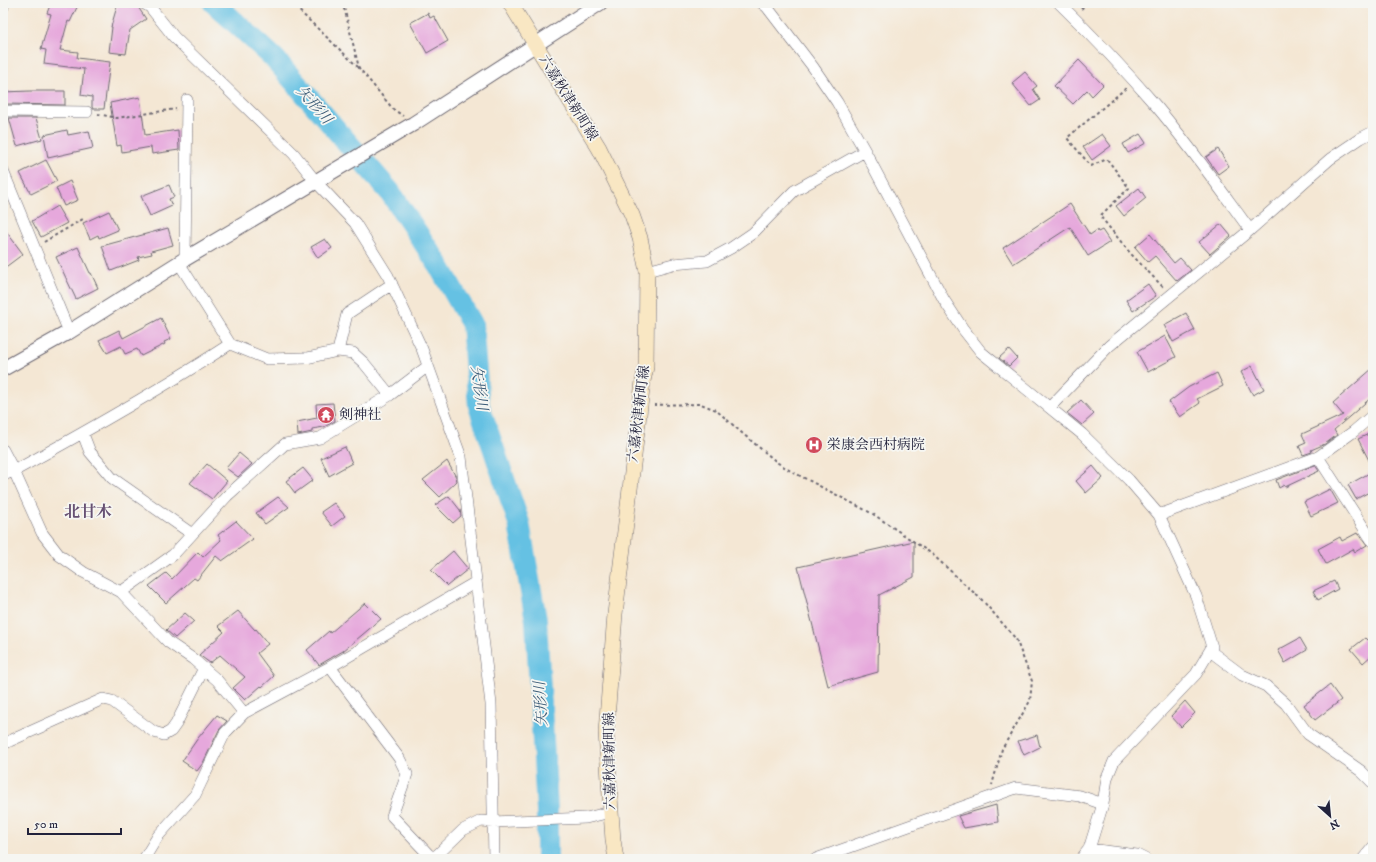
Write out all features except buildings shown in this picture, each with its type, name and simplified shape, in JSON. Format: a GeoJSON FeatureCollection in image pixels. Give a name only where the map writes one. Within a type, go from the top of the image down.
{"type":"FeatureCollection","features":[{"type":"Feature","properties":{"kind":"main road","name":"六嘉秋津新町線"},"geometry":{"type":"LineString","coordinates":[[510,3],[599,148],[632,215],[640,238],[647,271],[646,367],[614,614],[606,732],[613,840],[616,859]]}},
{"type":"Feature","properties":{"kind":"street"},"geometry":{"type":"LineString","coordinates":[[3,7],[4,3]]}},
{"type":"Feature","properties":{"kind":"street"},"geometry":{"type":"LineString","coordinates":[[143,3],[150,7],[174,37],[294,154],[316,182],[355,223],[388,276],[422,349],[460,457],[491,704],[494,859]]}},
{"type":"Feature","properties":{"kind":"street"},"geometry":{"type":"LineString","coordinates":[[3,369],[69,332],[182,261],[413,124],[600,3]]}},
{"type":"Feature","properties":{"kind":"street"},"geometry":{"type":"LineString","coordinates":[[762,3],[813,67],[837,102],[865,151],[944,300],[963,329],[981,352],[1082,434],[1129,480],[1159,515],[1196,596],[1212,647],[1196,674],[1114,761],[1107,778],[1103,804],[1089,849],[1081,859]]}},
{"type":"Feature","properties":{"kind":"street"},"geometry":{"type":"LineString","coordinates":[[1059,3],[1090,34],[1157,107],[1250,230]]}},
{"type":"Feature","properties":{"kind":"street"},"geometry":{"type":"LineString","coordinates":[[187,103],[182,261],[230,344],[267,359],[307,358],[338,351],[353,353],[364,363],[390,395]]}},
{"type":"Feature","properties":{"kind":"street"},"geometry":{"type":"LineString","coordinates":[[3,111],[88,112]]}},
{"type":"Feature","properties":{"kind":"street"},"geometry":{"type":"LineString","coordinates":[[1050,407],[1109,346],[1250,230],[1330,159],[1361,138],[1373,132]]}},
{"type":"Feature","properties":{"kind":"street"},"geometry":{"type":"LineString","coordinates":[[647,271],[673,264],[707,261],[753,234],[794,190],[865,151]]}},
{"type":"Feature","properties":{"kind":"street"},"geometry":{"type":"LineString","coordinates":[[3,171],[69,332]]}},
{"type":"Feature","properties":{"kind":"street"},"geometry":{"type":"LineString","coordinates":[[338,351],[347,314],[392,284]]}},
{"type":"Feature","properties":{"kind":"street"},"geometry":{"type":"LineString","coordinates":[[3,476],[83,434],[182,375],[230,344]]}},
{"type":"Feature","properties":{"kind":"street"},"geometry":{"type":"LineString","coordinates":[[120,592],[173,555],[227,496],[285,444],[320,438],[390,395],[428,366]]}},
{"type":"Feature","properties":{"kind":"street"},"geometry":{"type":"LineString","coordinates":[[1159,515],[1318,457],[1353,432],[1373,415]]}},
{"type":"Feature","properties":{"kind":"street"},"geometry":{"type":"LineString","coordinates":[[83,434],[90,452],[112,478],[192,534]]}},
{"type":"Feature","properties":{"kind":"street"},"geometry":{"type":"LineString","coordinates":[[3,450],[42,533],[60,554],[83,572],[120,592],[168,642],[204,668],[217,680],[244,713]]}},
{"type":"Feature","properties":{"kind":"street"},"geometry":{"type":"LineString","coordinates":[[1318,457],[1373,542]]}},
{"type":"Feature","properties":{"kind":"street"},"geometry":{"type":"LineString","coordinates":[[144,859],[158,836],[195,795],[225,733],[244,713],[330,667],[476,582]]}},
{"type":"Feature","properties":{"kind":"street"},"geometry":{"type":"LineString","coordinates":[[1210,651],[1242,674],[1266,686],[1286,704],[1308,734],[1361,771],[1373,783]]}},
{"type":"Feature","properties":{"kind":"street"},"geometry":{"type":"LineString","coordinates":[[330,667],[400,758],[407,774],[392,816],[430,856],[434,857],[463,830],[481,821],[494,822],[586,818],[611,812]]}},
{"type":"Feature","properties":{"kind":"street"},"geometry":{"type":"LineString","coordinates":[[3,744],[103,699],[112,701],[154,732],[164,735],[171,731],[176,724],[204,668]]}},
{"type":"Feature","properties":{"kind":"street"},"geometry":{"type":"LineString","coordinates":[[816,859],[1016,788],[1080,796],[1103,804]]}},
{"type":"Feature","properties":{"kind":"street"},"geometry":{"type":"LineString","coordinates":[[1363,859],[1373,847]]}},
{"type":"Feature","properties":{"kind":"street"},"geometry":{"type":"LineString","coordinates":[[1089,849],[1137,855],[1145,859]]}},
{"type":"Feature","properties":{"kind":"path"},"geometry":{"type":"LineString","coordinates":[[291,3],[359,68],[393,109],[413,124]]}},
{"type":"Feature","properties":{"kind":"path"},"geometry":{"type":"LineString","coordinates":[[341,3],[345,11],[359,68]]}},
{"type":"Feature","properties":{"kind":"path"},"geometry":{"type":"LineString","coordinates":[[1134,82],[1067,138],[1091,166],[1107,159],[1129,188],[1100,216],[1131,254],[1171,295]]}},
{"type":"Feature","properties":{"kind":"path"},"geometry":{"type":"LineString","coordinates":[[88,112],[118,118],[187,103]]}},
{"type":"Feature","properties":{"kind":"path"},"geometry":{"type":"LineString","coordinates":[[34,247],[82,219]]}},
{"type":"Feature","properties":{"kind":"path"},"geometry":{"type":"LineString","coordinates":[[641,406],[701,404],[716,410],[778,463],[873,514],[932,554],[983,601],[1016,639],[1032,681],[1030,701],[1002,749],[989,797]]}},
{"type":"Feature","properties":{"kind":"waterway","name":"矢形川"},"geometry":{"type":"LineString","coordinates":[[214,3],[274,58],[390,192],[438,264],[472,324],[479,406],[519,523],[536,620],[547,810],[547,859]]}},
{"type":"Feature","properties":{"kind":"place","name":"剣神社"},"geometry":{"type":"Point","coordinates":[326,415]}},
{"type":"Feature","properties":{"kind":"place","name":"栄康会西村病院"},"geometry":{"type":"Point","coordinates":[814,445]}},
{"type":"Feature","properties":{"kind":"district","name":"北甘木"},"geometry":{"type":"Point","coordinates":[88,512]}}]}
